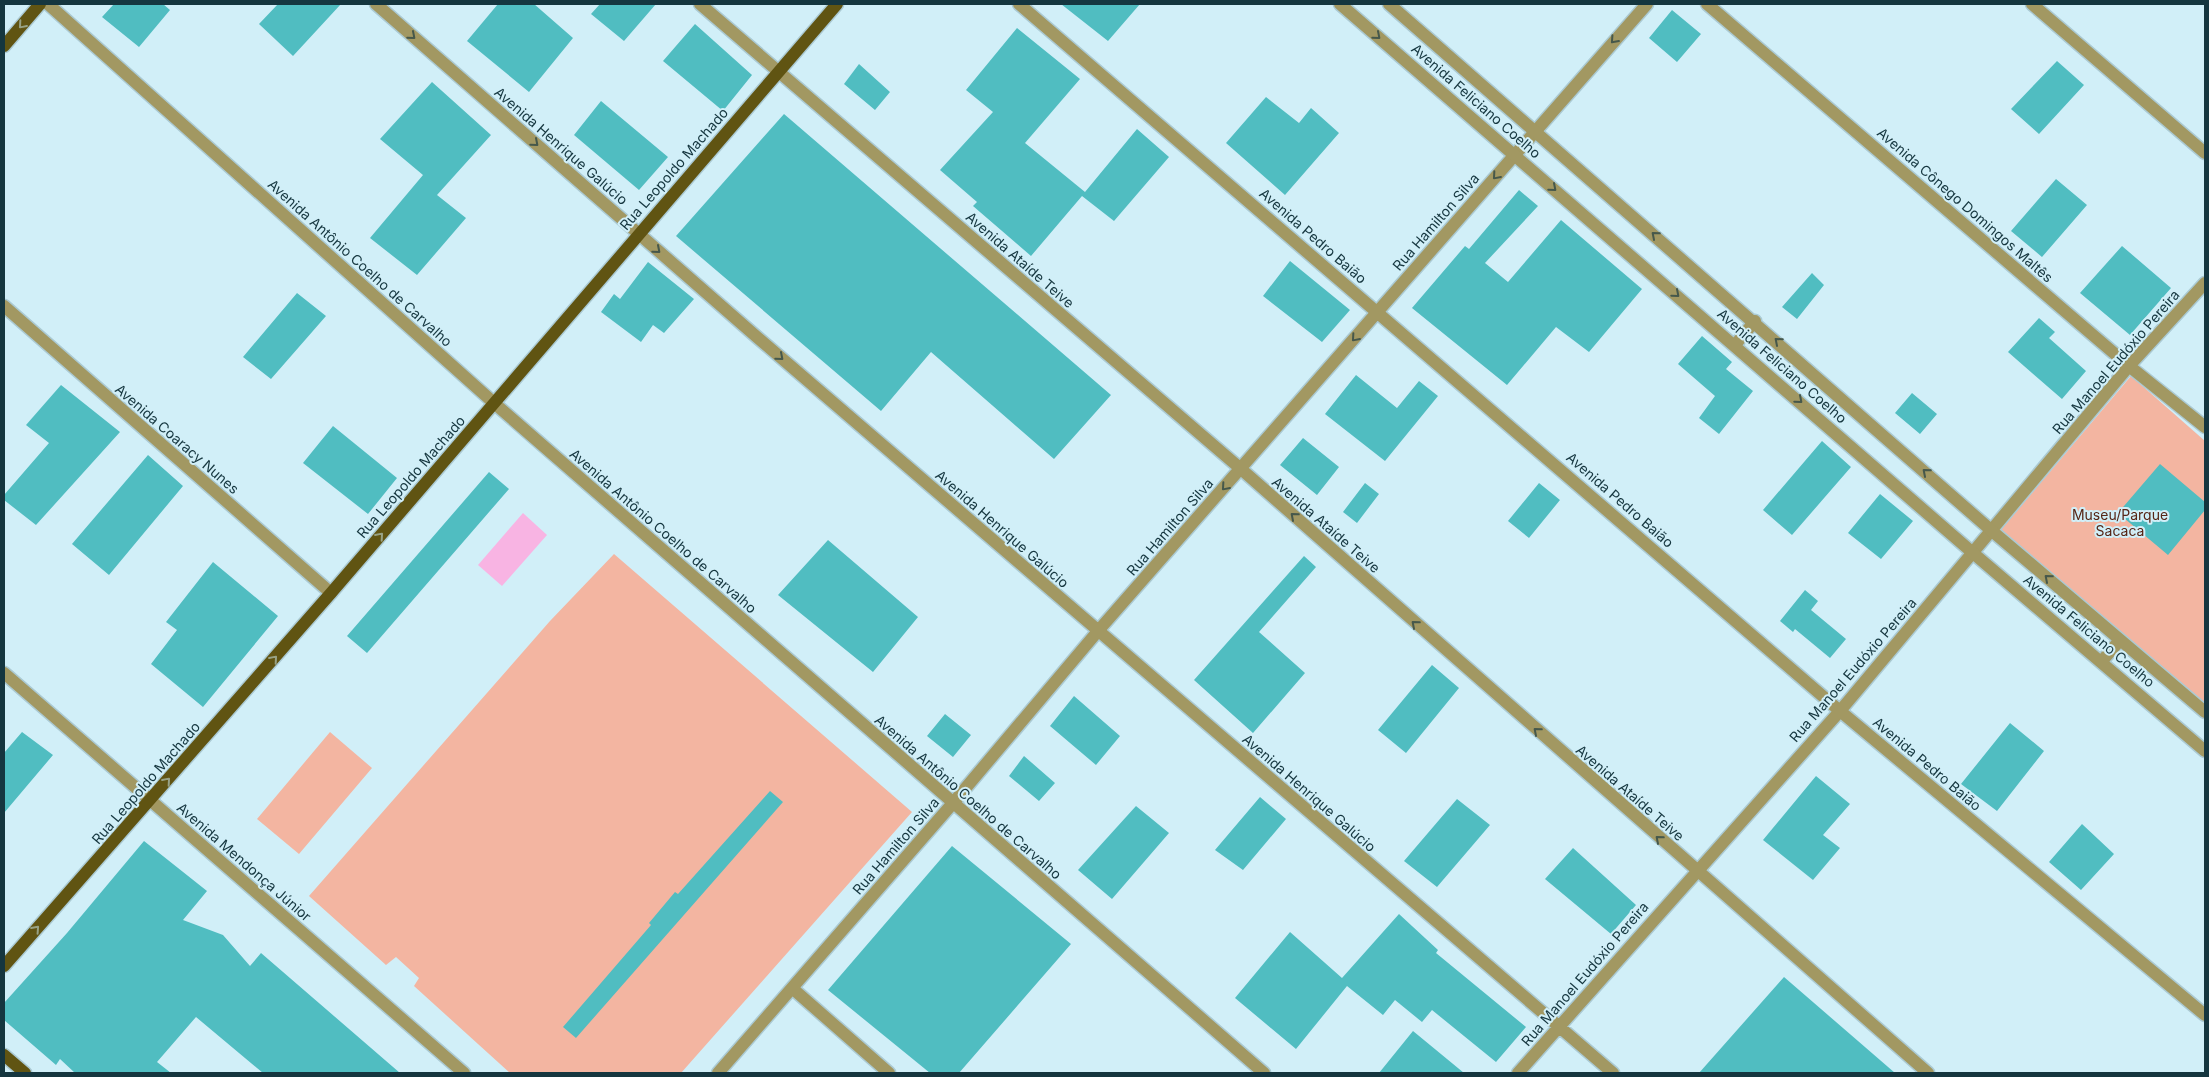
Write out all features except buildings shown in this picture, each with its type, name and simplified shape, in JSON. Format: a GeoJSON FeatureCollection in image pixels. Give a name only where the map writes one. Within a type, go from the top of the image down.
{"type":"FeatureCollection","features":[{"type":"Feature","properties":{"kind":"main road"},"geometry":{"type":"LineString","coordinates":[[4,46],[40,4]]}},
{"type":"Feature","properties":{"kind":"main road","name":"Rua Leopoldo Machado"},"geometry":{"type":"LineString","coordinates":[[4,966],[331,593],[837,4]]}},
{"type":"Feature","properties":{"kind":"main road"},"geometry":{"type":"LineString","coordinates":[[4,1055],[25,1073]]}},
{"type":"Feature","properties":{"kind":"street","name":"Avenida Antônio Coelho de Carvalho"},"geometry":{"type":"LineString","coordinates":[[48,4],[494,403],[1264,1073]]}},
{"type":"Feature","properties":{"kind":"street","name":"Avenida Henrique Galúcio"},"geometry":{"type":"LineString","coordinates":[[376,4],[638,234],[1098,632],[1613,1073]]}},
{"type":"Feature","properties":{"kind":"street","name":"Avenida Ataíde Teive"},"geometry":{"type":"LineString","coordinates":[[700,4],[1240,469],[1928,1073]]}},
{"type":"Feature","properties":{"kind":"street","name":"Avenida Pedro Baião"},"geometry":{"type":"LineString","coordinates":[[1019,4],[1379,312],[1840,711],[2205,1015]]}},
{"type":"Feature","properties":{"kind":"street","name":"Avenida Feliciano Coelho"},"geometry":{"type":"LineString","coordinates":[[1340,4],[1973,553],[2205,751]]}},
{"type":"Feature","properties":{"kind":"street","name":"Avenida Feliciano Coelho"},"geometry":{"type":"LineString","coordinates":[[1389,4],[1755,321],[1992,530],[2205,712]]}},
{"type":"Feature","properties":{"kind":"street","name":"Rua Hamilton Silva"},"geometry":{"type":"LineString","coordinates":[[718,1073],[1098,632],[1647,4]]}},
{"type":"Feature","properties":{"kind":"street","name":"Avenida Cônego Domingos Maltês"},"geometry":{"type":"LineString","coordinates":[[1707,4],[2129,366],[2205,427]]}},
{"type":"Feature","properties":{"kind":"street"},"geometry":{"type":"LineString","coordinates":[[2032,4],[2205,153]]}},
{"type":"Feature","properties":{"kind":"street","name":"Rua Manoel Eudóxio Pereira"},"geometry":{"type":"LineString","coordinates":[[1518,1073],[1840,711],[2129,366],[2205,282]]}},
{"type":"Feature","properties":{"kind":"street","name":"Avenida Coaracy Nunes"},"geometry":{"type":"LineString","coordinates":[[4,306],[331,593]]}},
{"type":"Feature","properties":{"kind":"street"},"geometry":{"type":"LineString","coordinates":[[1735,345],[1755,321]]}},
{"type":"Feature","properties":{"kind":"street"},"geometry":{"type":"LineString","coordinates":[[2102,662],[2120,640]]}},
{"type":"Feature","properties":{"kind":"street","name":"Avenida Mendonça Júnior"},"geometry":{"type":"LineString","coordinates":[[4,674],[464,1073]]}},
{"type":"Feature","properties":{"kind":"street"},"geometry":{"type":"LineString","coordinates":[[792,988],[889,1073]]}},
{"type":"Feature","properties":{"kind":"green space","name":"Museu/Parque Sacaca"},"geometry":{"type":"Polygon","coordinates":[[[2131,376],[2205,441],[2205,710],[1999,532],[2131,376]]]}},
{"type":"Feature","properties":{"kind":"green space"},"geometry":{"type":"Polygon","coordinates":[[[614,554],[912,812],[681,1073],[510,1073],[414,986],[419,978],[396,957],[386,965],[309,896],[550,621],[614,554]]]}},
{"type":"Feature","properties":{"kind":"green space"},"geometry":{"type":"Polygon","coordinates":[[[330,732],[372,768],[299,854],[257,819],[330,732]]]}},
{"type":"Feature","properties":{"kind":"shaded area"},"geometry":{"type":"Polygon","coordinates":[[[523,513],[547,535],[502,586],[478,565],[523,513]]]}}]}
